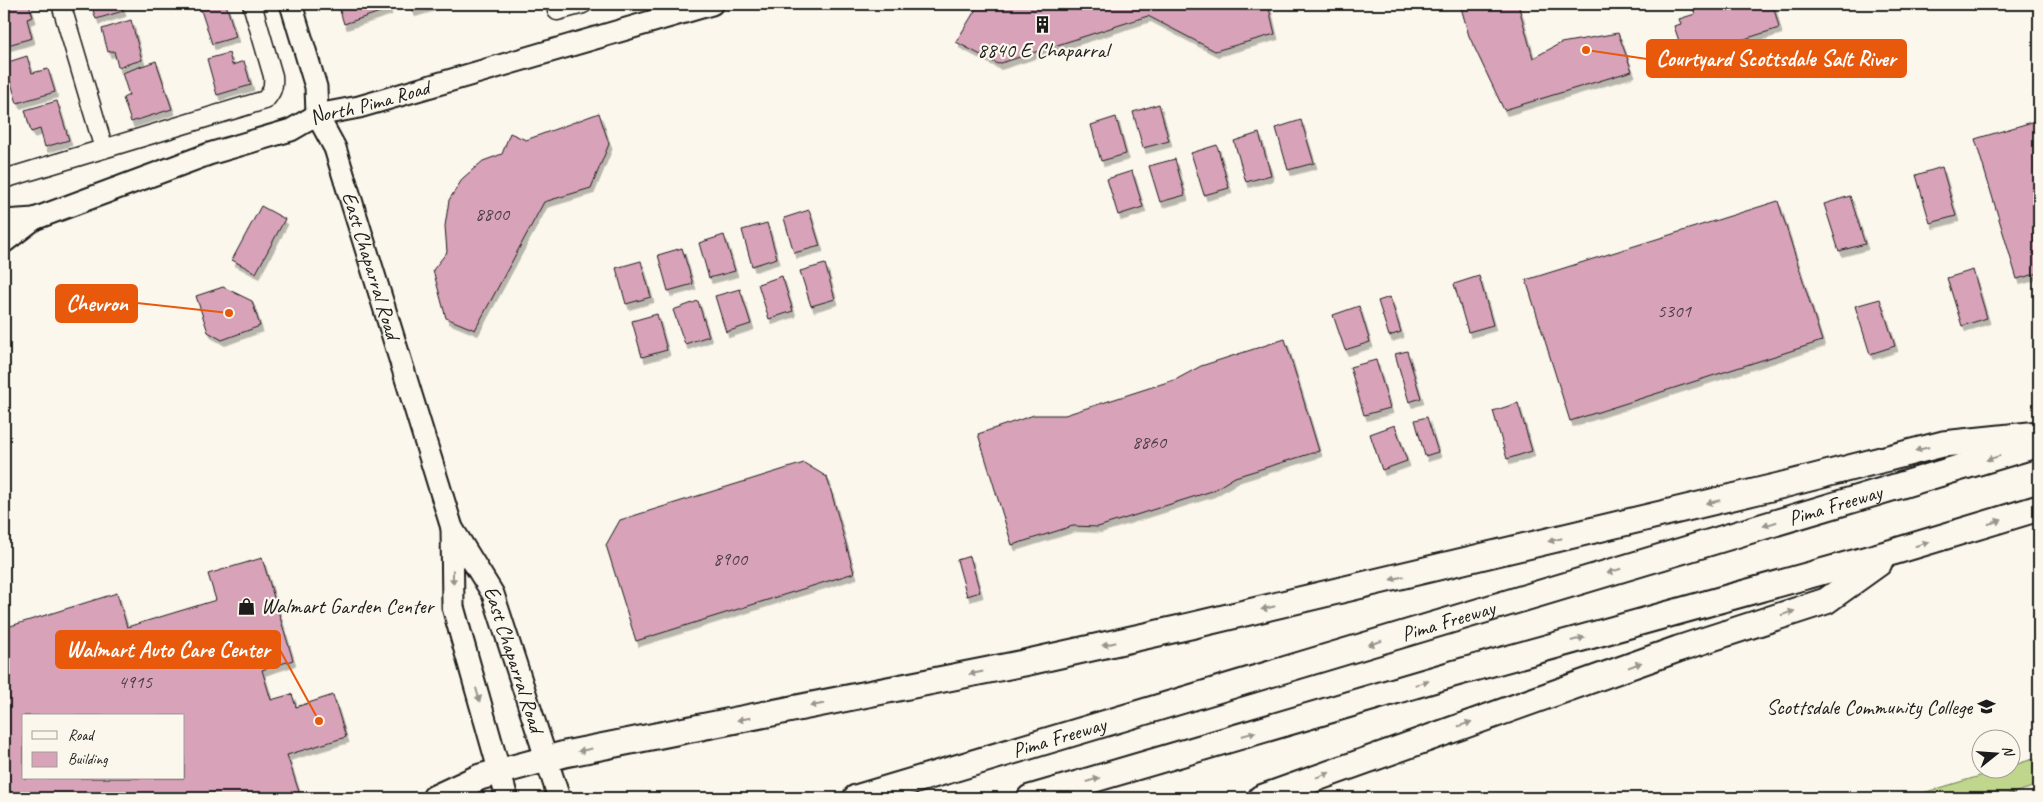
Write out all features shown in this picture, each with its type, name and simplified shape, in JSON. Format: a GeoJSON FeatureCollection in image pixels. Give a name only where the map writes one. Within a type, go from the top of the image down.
{"type":"FeatureCollection","features":[{"type":"Feature","properties":{"kind":"highway"},"geometry":{"type":"LineString","coordinates":[[435,798],[480,777],[547,759],[1015,665],[1190,626],[1769,489],[1943,444],[2039,434]]}},
{"type":"Feature","properties":{"kind":"highway","name":"Pima Freeway"},"geometry":{"type":"LineString","coordinates":[[856,798],[2039,444]]}},
{"type":"Feature","properties":{"kind":"highway"},"geometry":{"type":"LineString","coordinates":[[1030,798],[1456,673],[1893,552],[2039,508]]}},
{"type":"Feature","properties":{"kind":"highway"},"geometry":{"type":"LineString","coordinates":[[1261,798],[1678,649],[1826,601],[1893,552]]}},
{"type":"Feature","properties":{"kind":"main road","name":"East Chaparral Road"},"geometry":{"type":"LineString","coordinates":[[291,4],[316,87],[317,115],[335,148],[452,528],[493,594],[559,798]]}},
{"type":"Feature","properties":{"kind":"main road","name":"North Pima Road"},"geometry":{"type":"LineString","coordinates":[[4,221],[34,219],[210,154],[291,130],[317,115],[359,107],[712,4]]}},
{"type":"Feature","properties":{"kind":"main road","name":"North Pima Road"},"geometry":{"type":"LineString","coordinates":[[4,242],[34,219]]}},
{"type":"Feature","properties":{"kind":"main road","name":"East Chaparral Road"},"geometry":{"type":"LineString","coordinates":[[452,528],[453,607],[507,798]]}},
{"type":"Feature","properties":{"kind":"street"},"geometry":{"type":"LineString","coordinates":[[61,4],[104,149]]}},
{"type":"Feature","properties":{"kind":"street"},"geometry":{"type":"LineString","coordinates":[[10,177],[254,105],[264,100],[271,93],[274,85],[273,76],[252,4]]}},
{"type":"Feature","properties":{"kind":"street"},"geometry":{"type":"LineString","coordinates":[[557,11],[583,4]]}},
{"type":"Feature","properties":{"kind":"green space"},"geometry":{"type":"Polygon","coordinates":[[[2039,757],[2039,785],[1998,798],[1906,798],[1970,779],[2020,780],[2020,763],[2039,757]]]}},
{"type":"Feature","properties":{"kind":"building"},"geometry":{"type":"Polygon","coordinates":[[[4,4],[29,4],[33,17],[27,19],[32,38],[8,45],[4,29],[4,4]]]}},
{"type":"Feature","properties":{"kind":"building"},"geometry":{"type":"Polygon","coordinates":[[[91,4],[121,4],[123,11],[96,19],[91,4]]]}},
{"type":"Feature","properties":{"kind":"building"},"geometry":{"type":"Polygon","coordinates":[[[199,4],[226,4],[236,37],[212,44],[199,4]]]}},
{"type":"Feature","properties":{"kind":"building"},"geometry":{"type":"Polygon","coordinates":[[[338,4],[387,4],[389,9],[344,24],[338,4]]]}},
{"type":"Feature","properties":{"kind":"building"},"geometry":{"type":"Polygon","coordinates":[[[410,4],[436,4],[412,11],[410,4]]]}},
{"type":"Feature","properties":{"kind":"building","name":"8840 E Chaparral"},"geometry":{"type":"Polygon","coordinates":[[[979,4],[1268,4],[1275,34],[1215,51],[1148,16],[998,64],[956,42],[979,4]]]}},
{"type":"Feature","properties":{"kind":"building"},"geometry":{"type":"Polygon","coordinates":[[[1460,4],[1518,4],[1533,58],[1561,43],[1618,33],[1632,71],[1504,110],[1469,36],[1460,4]]]}},
{"type":"Feature","properties":{"kind":"building"},"geometry":{"type":"Polygon","coordinates":[[[1710,4],[1711,9],[1727,4],[1773,4],[1779,28],[1688,57],[1685,46],[1681,47],[1674,26],[1681,24],[1679,19],[1695,14],[1692,6],[1710,4]]]}},
{"type":"Feature","properties":{"kind":"building"},"geometry":{"type":"Polygon","coordinates":[[[131,20],[142,60],[118,67],[114,51],[108,52],[102,29],[131,20]]]}},
{"type":"Feature","properties":{"kind":"building"},"geometry":{"type":"Polygon","coordinates":[[[229,53],[232,65],[244,61],[251,85],[217,95],[207,59],[229,53]]]}},
{"type":"Feature","properties":{"kind":"building"},"geometry":{"type":"Polygon","coordinates":[[[27,56],[32,73],[48,69],[55,92],[17,103],[5,63],[27,56]]]}},
{"type":"Feature","properties":{"kind":"building"},"geometry":{"type":"Polygon","coordinates":[[[156,61],[172,109],[131,122],[123,98],[129,95],[122,73],[156,61]]]}},
{"type":"Feature","properties":{"kind":"building"},"geometry":{"type":"Polygon","coordinates":[[[57,101],[69,140],[45,147],[40,129],[31,132],[25,110],[57,101]]]}},
{"type":"Feature","properties":{"kind":"building"},"geometry":{"type":"Polygon","coordinates":[[[1159,104],[1169,141],[1143,148],[1133,112],[1159,104]]]}},
{"type":"Feature","properties":{"kind":"building"},"geometry":{"type":"Polygon","coordinates":[[[599,113],[609,144],[591,188],[544,202],[475,330],[446,318],[433,270],[447,252],[445,226],[449,200],[463,178],[483,161],[502,154],[510,133],[526,140],[599,113]]]}},
{"type":"Feature","properties":{"kind":"building"},"geometry":{"type":"Polygon","coordinates":[[[1116,117],[1126,154],[1101,161],[1091,125],[1116,117]]]}},
{"type":"Feature","properties":{"kind":"building"},"geometry":{"type":"Polygon","coordinates":[[[1301,120],[1314,163],[1288,170],[1276,128],[1301,120]]]}},
{"type":"Feature","properties":{"kind":"building"},"geometry":{"type":"Polygon","coordinates":[[[2039,120],[2039,273],[2017,279],[1975,139],[2039,120]]]}},
{"type":"Feature","properties":{"kind":"building"},"geometry":{"type":"Polygon","coordinates":[[[1259,133],[1271,175],[1246,182],[1234,141],[1259,133]]]}},
{"type":"Feature","properties":{"kind":"building"},"geometry":{"type":"Polygon","coordinates":[[[1217,145],[1229,188],[1204,195],[1191,153],[1217,145]]]}},
{"type":"Feature","properties":{"kind":"building"},"geometry":{"type":"Polygon","coordinates":[[[1175,159],[1185,195],[1160,202],[1149,166],[1175,159]]]}},
{"type":"Feature","properties":{"kind":"building"},"geometry":{"type":"Polygon","coordinates":[[[1942,167],[1956,216],[1930,223],[1916,175],[1942,167]]]}},
{"type":"Feature","properties":{"kind":"building"},"geometry":{"type":"Polygon","coordinates":[[[1132,171],[1143,207],[1118,215],[1107,179],[1132,171]]]}},
{"type":"Feature","properties":{"kind":"building"},"geometry":{"type":"Polygon","coordinates":[[[1850,196],[1865,244],[1839,251],[1824,204],[1850,196]]]}},
{"type":"Feature","properties":{"kind":"building"},"geometry":{"type":"Polygon","coordinates":[[[1778,201],[1822,341],[1570,421],[1526,280],[1778,201]]]}},
{"type":"Feature","properties":{"kind":"building"},"geometry":{"type":"Polygon","coordinates":[[[261,206],[285,219],[256,273],[232,260],[261,206]]]}},
{"type":"Feature","properties":{"kind":"building"},"geometry":{"type":"Polygon","coordinates":[[[809,210],[820,246],[794,253],[784,218],[809,210]]]}},
{"type":"Feature","properties":{"kind":"building"},"geometry":{"type":"Polygon","coordinates":[[[767,223],[777,258],[752,266],[742,230],[767,223]]]}},
{"type":"Feature","properties":{"kind":"building"},"geometry":{"type":"Polygon","coordinates":[[[724,235],[735,271],[709,278],[699,243],[724,235]]]}},
{"type":"Feature","properties":{"kind":"building"},"geometry":{"type":"Polygon","coordinates":[[[682,248],[693,284],[668,291],[658,255],[682,248]]]}},
{"type":"Feature","properties":{"kind":"building"},"geometry":{"type":"Polygon","coordinates":[[[641,261],[651,297],[626,304],[616,268],[641,261]]]}},
{"type":"Feature","properties":{"kind":"building"},"geometry":{"type":"Polygon","coordinates":[[[825,264],[835,299],[811,306],[800,271],[825,264]]]}},
{"type":"Feature","properties":{"kind":"building"},"geometry":{"type":"Polygon","coordinates":[[[1973,270],[1987,318],[1962,326],[1947,278],[1973,270]]]}},
{"type":"Feature","properties":{"kind":"building"},"geometry":{"type":"Polygon","coordinates":[[[782,276],[793,311],[769,319],[758,284],[782,276]]]}},
{"type":"Feature","properties":{"kind":"building"},"geometry":{"type":"Polygon","coordinates":[[[1479,276],[1493,325],[1468,332],[1454,284],[1479,276]]]}},
{"type":"Feature","properties":{"kind":"building"},"geometry":{"type":"Polygon","coordinates":[[[223,287],[252,301],[260,326],[222,340],[208,332],[196,296],[223,287]]]}},
{"type":"Feature","properties":{"kind":"building"},"geometry":{"type":"Polygon","coordinates":[[[740,289],[751,324],[726,332],[715,296],[740,289]]]}},
{"type":"Feature","properties":{"kind":"building"},"geometry":{"type":"Polygon","coordinates":[[[1390,297],[1401,332],[1389,336],[1378,301],[1390,297]]]}},
{"type":"Feature","properties":{"kind":"building"},"geometry":{"type":"Polygon","coordinates":[[[1880,299],[1895,346],[1870,354],[1855,306],[1880,299]]]}},
{"type":"Feature","properties":{"kind":"building"},"geometry":{"type":"Polygon","coordinates":[[[698,301],[709,336],[685,344],[673,310],[698,301]]]}},
{"type":"Feature","properties":{"kind":"building"},"geometry":{"type":"Polygon","coordinates":[[[1359,306],[1370,342],[1345,350],[1333,315],[1359,306]]]}},
{"type":"Feature","properties":{"kind":"building"},"geometry":{"type":"Polygon","coordinates":[[[657,314],[667,350],[642,357],[632,321],[657,314]]]}},
{"type":"Feature","properties":{"kind":"building"},"geometry":{"type":"Polygon","coordinates":[[[1285,339],[1319,451],[1235,477],[1212,491],[1098,527],[1073,526],[1012,545],[978,434],[1034,415],[1065,415],[1177,379],[1201,366],[1285,339]]]}},
{"type":"Feature","properties":{"kind":"building"},"geometry":{"type":"Polygon","coordinates":[[[1407,351],[1421,398],[1409,402],[1395,354],[1407,351]]]}},
{"type":"Feature","properties":{"kind":"building"},"geometry":{"type":"Polygon","coordinates":[[[1376,360],[1390,408],[1364,415],[1350,367],[1376,360]]]}},
{"type":"Feature","properties":{"kind":"building"},"geometry":{"type":"Polygon","coordinates":[[[1518,403],[1532,451],[1507,459],[1493,411],[1518,403]]]}},
{"type":"Feature","properties":{"kind":"building"},"geometry":{"type":"Polygon","coordinates":[[[1427,417],[1438,452],[1425,456],[1415,420],[1427,417]]]}},
{"type":"Feature","properties":{"kind":"building"},"geometry":{"type":"Polygon","coordinates":[[[1395,425],[1407,461],[1382,470],[1370,434],[1395,425]]]}},
{"type":"Feature","properties":{"kind":"building"},"geometry":{"type":"Polygon","coordinates":[[[804,463],[827,477],[854,573],[636,641],[606,545],[620,520],[804,463]]]}},
{"type":"Feature","properties":{"kind":"building"},"geometry":{"type":"Polygon","coordinates":[[[970,556],[980,592],[967,596],[957,560],[970,556]]]}},
{"type":"Feature","properties":{"kind":"building"},"geometry":{"type":"Polygon","coordinates":[[[262,558],[293,660],[262,670],[271,700],[292,694],[296,707],[333,695],[346,737],[287,755],[301,798],[4,798],[4,628],[117,593],[127,627],[216,600],[208,574],[262,558]]]}},
{"type":"Feature","properties":{"kind":"place","name":"8840 E Chaparral"},"geometry":{"type":"Point","coordinates":[1043,25]}},
{"type":"Feature","properties":{"kind":"place","name":"Courtyard Scottsdale Salt River"},"geometry":{"type":"Point","coordinates":[1586,50]}},
{"type":"Feature","properties":{"kind":"place","name":"Chevron"},"geometry":{"type":"Point","coordinates":[229,313]}},
{"type":"Feature","properties":{"kind":"place","name":"Walmart Garden Center"},"geometry":{"type":"Point","coordinates":[247,606]}},
{"type":"Feature","properties":{"kind":"place","name":"Scottsdale Community College"},"geometry":{"type":"Point","coordinates":[1986,707]}},
{"type":"Feature","properties":{"kind":"place","name":"Walmart Auto Care Center"},"geometry":{"type":"Point","coordinates":[319,721]}}]}
